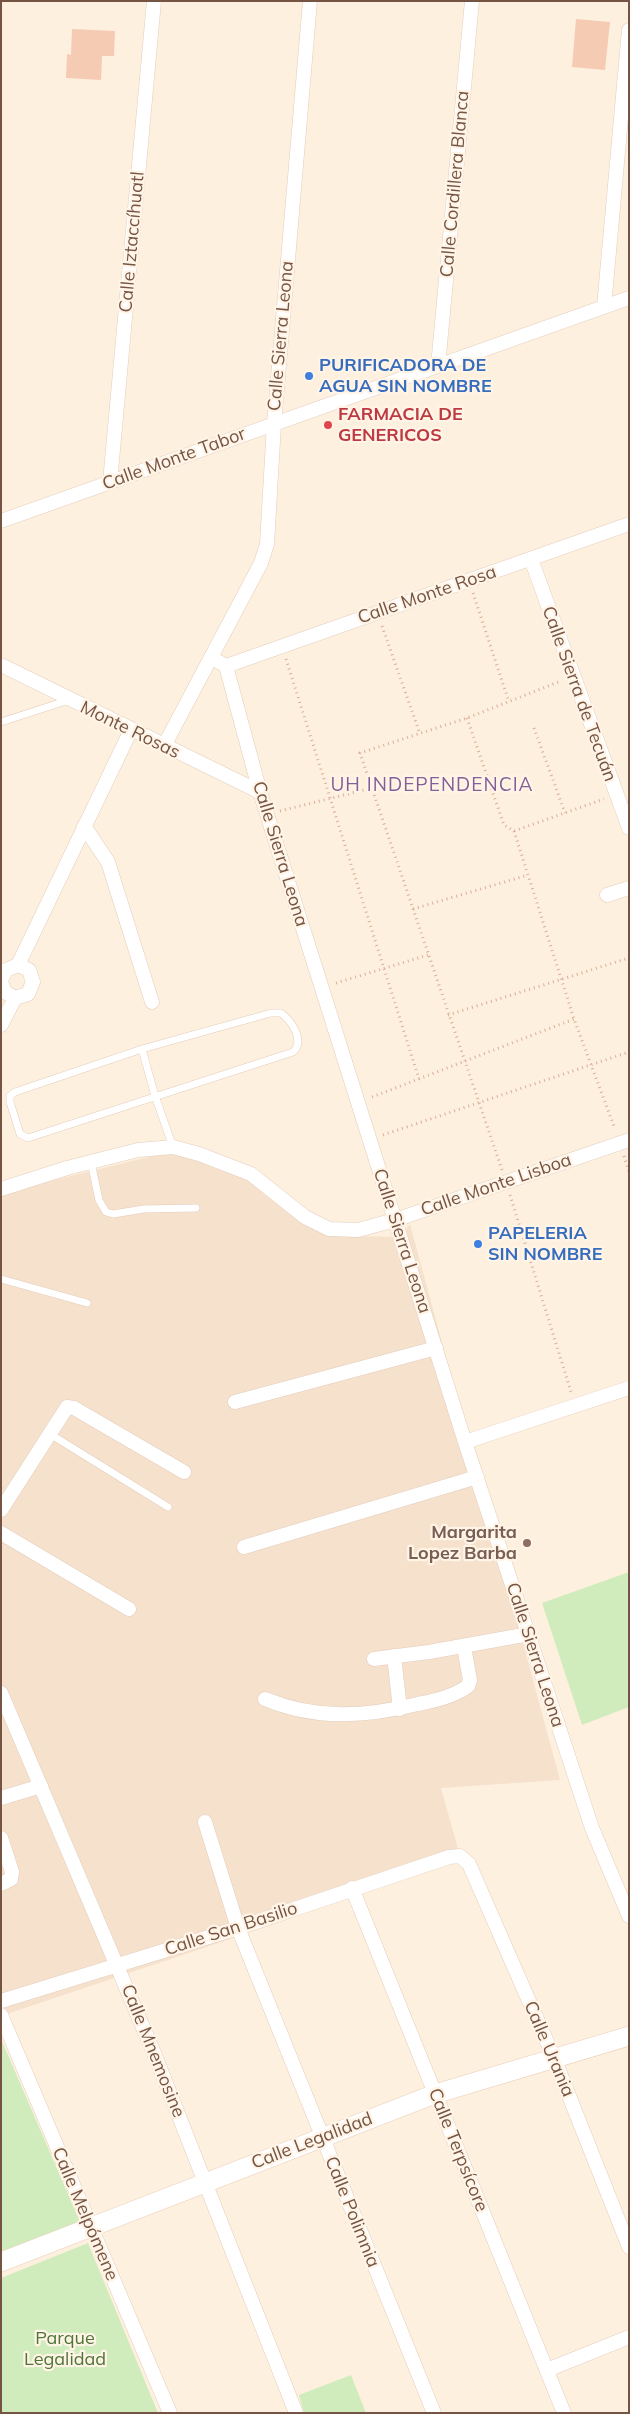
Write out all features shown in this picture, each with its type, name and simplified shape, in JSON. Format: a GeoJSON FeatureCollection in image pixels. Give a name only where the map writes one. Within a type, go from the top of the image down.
{"type":"FeatureCollection","features":[{"type":"Feature","properties":{"kind":"street","name":"Calle Iztaccíhuatl"},"geometry":{"type":"LineString","coordinates":[[110,482],[154,1]]}},
{"type":"Feature","properties":{"kind":"street","name":"Calle Sierra Leona"},"geometry":{"type":"LineString","coordinates":[[164,746],[261,563],[267,544],[274,424],[310,1]]}},
{"type":"Feature","properties":{"kind":"street","name":"Calle Cordillera Blanca"},"geometry":{"type":"LineString","coordinates":[[438,366],[472,1]]}},
{"type":"Feature","properties":{"kind":"street"},"geometry":{"type":"LineString","coordinates":[[604,307],[629,30]]}},
{"type":"Feature","properties":{"kind":"street","name":"Calle Monte Tabor"},"geometry":{"type":"LineString","coordinates":[[1,521],[629,298]]}},
{"type":"Feature","properties":{"kind":"street","name":"Calle Monte Rosa"},"geometry":{"type":"LineString","coordinates":[[226,666],[629,524]]}},
{"type":"Feature","properties":{"kind":"street","name":"Calle Sierra de Tecuán"},"geometry":{"type":"LineString","coordinates":[[531,559],[629,828]]}},
{"type":"Feature","properties":{"kind":"street"},"geometry":{"type":"LineString","coordinates":[[212,658],[226,666]]}},
{"type":"Feature","properties":{"kind":"street","name":"Monte Rosas"},"geometry":{"type":"LineString","coordinates":[[1,665],[130,730],[260,792]]}},
{"type":"Feature","properties":{"kind":"street","name":"Calle Sierra Leona"},"geometry":{"type":"LineString","coordinates":[[226,666],[260,792],[465,1442],[592,1828],[629,1916]]}},
{"type":"Feature","properties":{"kind":"street"},"geometry":{"type":"LineString","coordinates":[[16,998],[5,992],[1,981],[6,970],[18,965],[130,730]]}},
{"type":"Feature","properties":{"kind":"street"},"geometry":{"type":"LineString","coordinates":[[84,826],[108,862],[152,1002]]}},
{"type":"Feature","properties":{"kind":"street"},"geometry":{"type":"LineString","coordinates":[[607,895],[629,888]]}},
{"type":"Feature","properties":{"kind":"street"},"geometry":{"type":"LineString","coordinates":[[1,1025],[16,998],[28,994],[34,982],[29,970],[18,965]]}},
{"type":"Feature","properties":{"kind":"street","name":"Calle Monte Lisboa"},"geometry":{"type":"LineString","coordinates":[[1,1189],[138,1150],[173,1147],[199,1154],[251,1174],[305,1217],[329,1228],[358,1230],[395,1220],[624,1141]]}},
{"type":"Feature","properties":{"kind":"street"},"geometry":{"type":"LineString","coordinates":[[234,1402],[436,1348]]}},
{"type":"Feature","properties":{"kind":"street"},"geometry":{"type":"LineString","coordinates":[[465,1442],[629,1388]]}},
{"type":"Feature","properties":{"kind":"street"},"geometry":{"type":"LineString","coordinates":[[1,1510],[67,1407],[74,1408],[184,1472]]}},
{"type":"Feature","properties":{"kind":"street"},"geometry":{"type":"LineString","coordinates":[[244,1547],[477,1477]]}},
{"type":"Feature","properties":{"kind":"street"},"geometry":{"type":"LineString","coordinates":[[1,1533],[129,1609]]}},
{"type":"Feature","properties":{"kind":"street"},"geometry":{"type":"LineString","coordinates":[[374,1659],[464,1647],[528,1634]]}},
{"type":"Feature","properties":{"kind":"street"},"geometry":{"type":"LineString","coordinates":[[264,1700],[293,1710],[330,1715],[374,1714],[431,1701],[468,1686],[470,1680],[464,1647]]}},
{"type":"Feature","properties":{"kind":"street"},"geometry":{"type":"LineString","coordinates":[[394,1656],[400,1708]]}},
{"type":"Feature","properties":{"kind":"street","name":"Calle Mnemosine"},"geometry":{"type":"LineString","coordinates":[[1,1693],[117,1965],[206,2183],[296,2413]]}},
{"type":"Feature","properties":{"kind":"street"},"geometry":{"type":"LineString","coordinates":[[1,1798],[41,1786]]}},
{"type":"Feature","properties":{"kind":"street","name":"Calle Polimnia"},"geometry":{"type":"LineString","coordinates":[[205,1822],[238,1928],[321,2138],[434,2413]]}},
{"type":"Feature","properties":{"kind":"street"},"geometry":{"type":"LineString","coordinates":[[1,1884],[8,1881],[12,1876],[2,1843]]}},
{"type":"Feature","properties":{"kind":"street","name":"Calle San Basilio"},"geometry":{"type":"LineString","coordinates":[[1,2000],[238,1928],[352,1888],[449,1857],[460,1856]]}},
{"type":"Feature","properties":{"kind":"street","name":"Calle Urania"},"geometry":{"type":"LineString","coordinates":[[460,1856],[469,1864],[554,2058],[629,2247]]}},
{"type":"Feature","properties":{"kind":"street","name":"Calle Terpsícore"},"geometry":{"type":"LineString","coordinates":[[352,1888],[564,2413]]}},
{"type":"Feature","properties":{"kind":"street","name":"Calle Melpómene"},"geometry":{"type":"LineString","coordinates":[[1,2015],[170,2413]]}},
{"type":"Feature","properties":{"kind":"street","name":"Calle Legalidad"},"geometry":{"type":"LineString","coordinates":[[1,2262],[435,2094],[629,2036]]}},
{"type":"Feature","properties":{"kind":"street"},"geometry":{"type":"LineString","coordinates":[[547,2370],[629,2337]]}},
{"type":"Feature","properties":{"kind":"lane"},"geometry":{"type":"LineString","coordinates":[[1,722],[69,700]]}},
{"type":"Feature","properties":{"kind":"lane"},"geometry":{"type":"LineString","coordinates":[[271,1013],[281,1013],[287,1018],[294,1026],[298,1043],[298,1048],[293,1052],[28,1138],[20,1134],[10,1102],[10,1096],[15,1092],[142,1049],[271,1013]]}},
{"type":"Feature","properties":{"kind":"lane"},"geometry":{"type":"LineString","coordinates":[[142,1049],[155,1096],[173,1147]]}},
{"type":"Feature","properties":{"kind":"lane"},"geometry":{"type":"LineString","coordinates":[[91,1162],[99,1200],[106,1212],[113,1214],[144,1209],[196,1208]]}},
{"type":"Feature","properties":{"kind":"lane"},"geometry":{"type":"LineString","coordinates":[[1,1279],[87,1304]]}},
{"type":"Feature","properties":{"kind":"lane"},"geometry":{"type":"LineString","coordinates":[[50,1434],[168,1507]]}},
{"type":"Feature","properties":{"kind":"path"},"geometry":{"type":"LineString","coordinates":[[468,581],[509,702]]}},
{"type":"Feature","properties":{"kind":"path"},"geometry":{"type":"LineString","coordinates":[[378,613],[420,734]]}},
{"type":"Feature","properties":{"kind":"path"},"geometry":{"type":"LineString","coordinates":[[282,646],[419,1079]]}},
{"type":"Feature","properties":{"kind":"path"},"geometry":{"type":"LineString","coordinates":[[573,677],[468,718],[360,752],[506,1182],[576,1406]]}},
{"type":"Feature","properties":{"kind":"path"},"geometry":{"type":"LineString","coordinates":[[468,718],[504,825],[514,831],[574,1019],[624,1141],[629,1172]]}},
{"type":"Feature","properties":{"kind":"path"},"geometry":{"type":"LineString","coordinates":[[534,728],[565,813]]}},
{"type":"Feature","properties":{"kind":"path"},"geometry":{"type":"LineString","coordinates":[[267,813],[330,800],[372,788]]}},
{"type":"Feature","properties":{"kind":"path"},"geometry":{"type":"LineString","coordinates":[[514,831],[616,795]]}},
{"type":"Feature","properties":{"kind":"path"},"geometry":{"type":"LineString","coordinates":[[413,909],[528,875]]}},
{"type":"Feature","properties":{"kind":"path"},"geometry":{"type":"LineString","coordinates":[[322,988],[428,955]]}},
{"type":"Feature","properties":{"kind":"path"},"geometry":{"type":"LineString","coordinates":[[448,1015],[629,958]]}},
{"type":"Feature","properties":{"kind":"path"},"geometry":{"type":"LineString","coordinates":[[358,1102],[574,1019]]}},
{"type":"Feature","properties":{"kind":"path"},"geometry":{"type":"LineString","coordinates":[[370,1140],[629,1052]]}},
{"type":"Feature","properties":{"kind":"shaded area"},"geometry":{"type":"Polygon","coordinates":[[[181,1149],[265,1186],[353,1236],[400,1237],[410,1224],[560,1780],[441,1788],[460,1856],[275,1924],[1,2016],[1,1193],[181,1149]]]}},
{"type":"Feature","properties":{"kind":"green space"},"geometry":{"type":"Polygon","coordinates":[[[629,1572],[629,1707],[582,1725],[542,1603],[629,1572]]]}},
{"type":"Feature","properties":{"kind":"green space"},"geometry":{"type":"Polygon","coordinates":[[[1,2039],[81,2224],[1,2252],[1,2039]]]}},
{"type":"Feature","properties":{"kind":"green space","name":"Parque Legalidad"},"geometry":{"type":"Polygon","coordinates":[[[88,2243],[158,2413],[1,2413],[1,2278],[88,2243]]]}},
{"type":"Feature","properties":{"kind":"green space"},"geometry":{"type":"Polygon","coordinates":[[[351,2375],[366,2413],[304,2413],[299,2395],[351,2375]]]}},
{"type":"Feature","properties":{"kind":"building"},"geometry":{"type":"Polygon","coordinates":[[[576,19],[610,22],[605,70],[572,67],[576,19]]]}},
{"type":"Feature","properties":{"kind":"building"},"geometry":{"type":"Polygon","coordinates":[[[72,29],[115,31],[114,56],[102,56],[101,80],[66,78],[67,54],[71,55],[72,29]]]}},
{"type":"Feature","properties":{"kind":"place","name":"PURIFICADORA DE AGUA SIN NOMBRE"},"geometry":{"type":"Point","coordinates":[309,376]}},
{"type":"Feature","properties":{"kind":"place","name":"FARMACIA DE GENERICOS"},"geometry":{"type":"Point","coordinates":[328,425]}},
{"type":"Feature","properties":{"kind":"place","name":"PAPELERIA SIN NOMBRE"},"geometry":{"type":"Point","coordinates":[478,1244]}},
{"type":"Feature","properties":{"kind":"place","name":"Margarita Lopez Barba"},"geometry":{"type":"Point","coordinates":[527,1543]}},
{"type":"Feature","properties":{"kind":"district","name":"UH INDEPENDENCIA"},"geometry":{"type":"Point","coordinates":[432,785]}}]}
